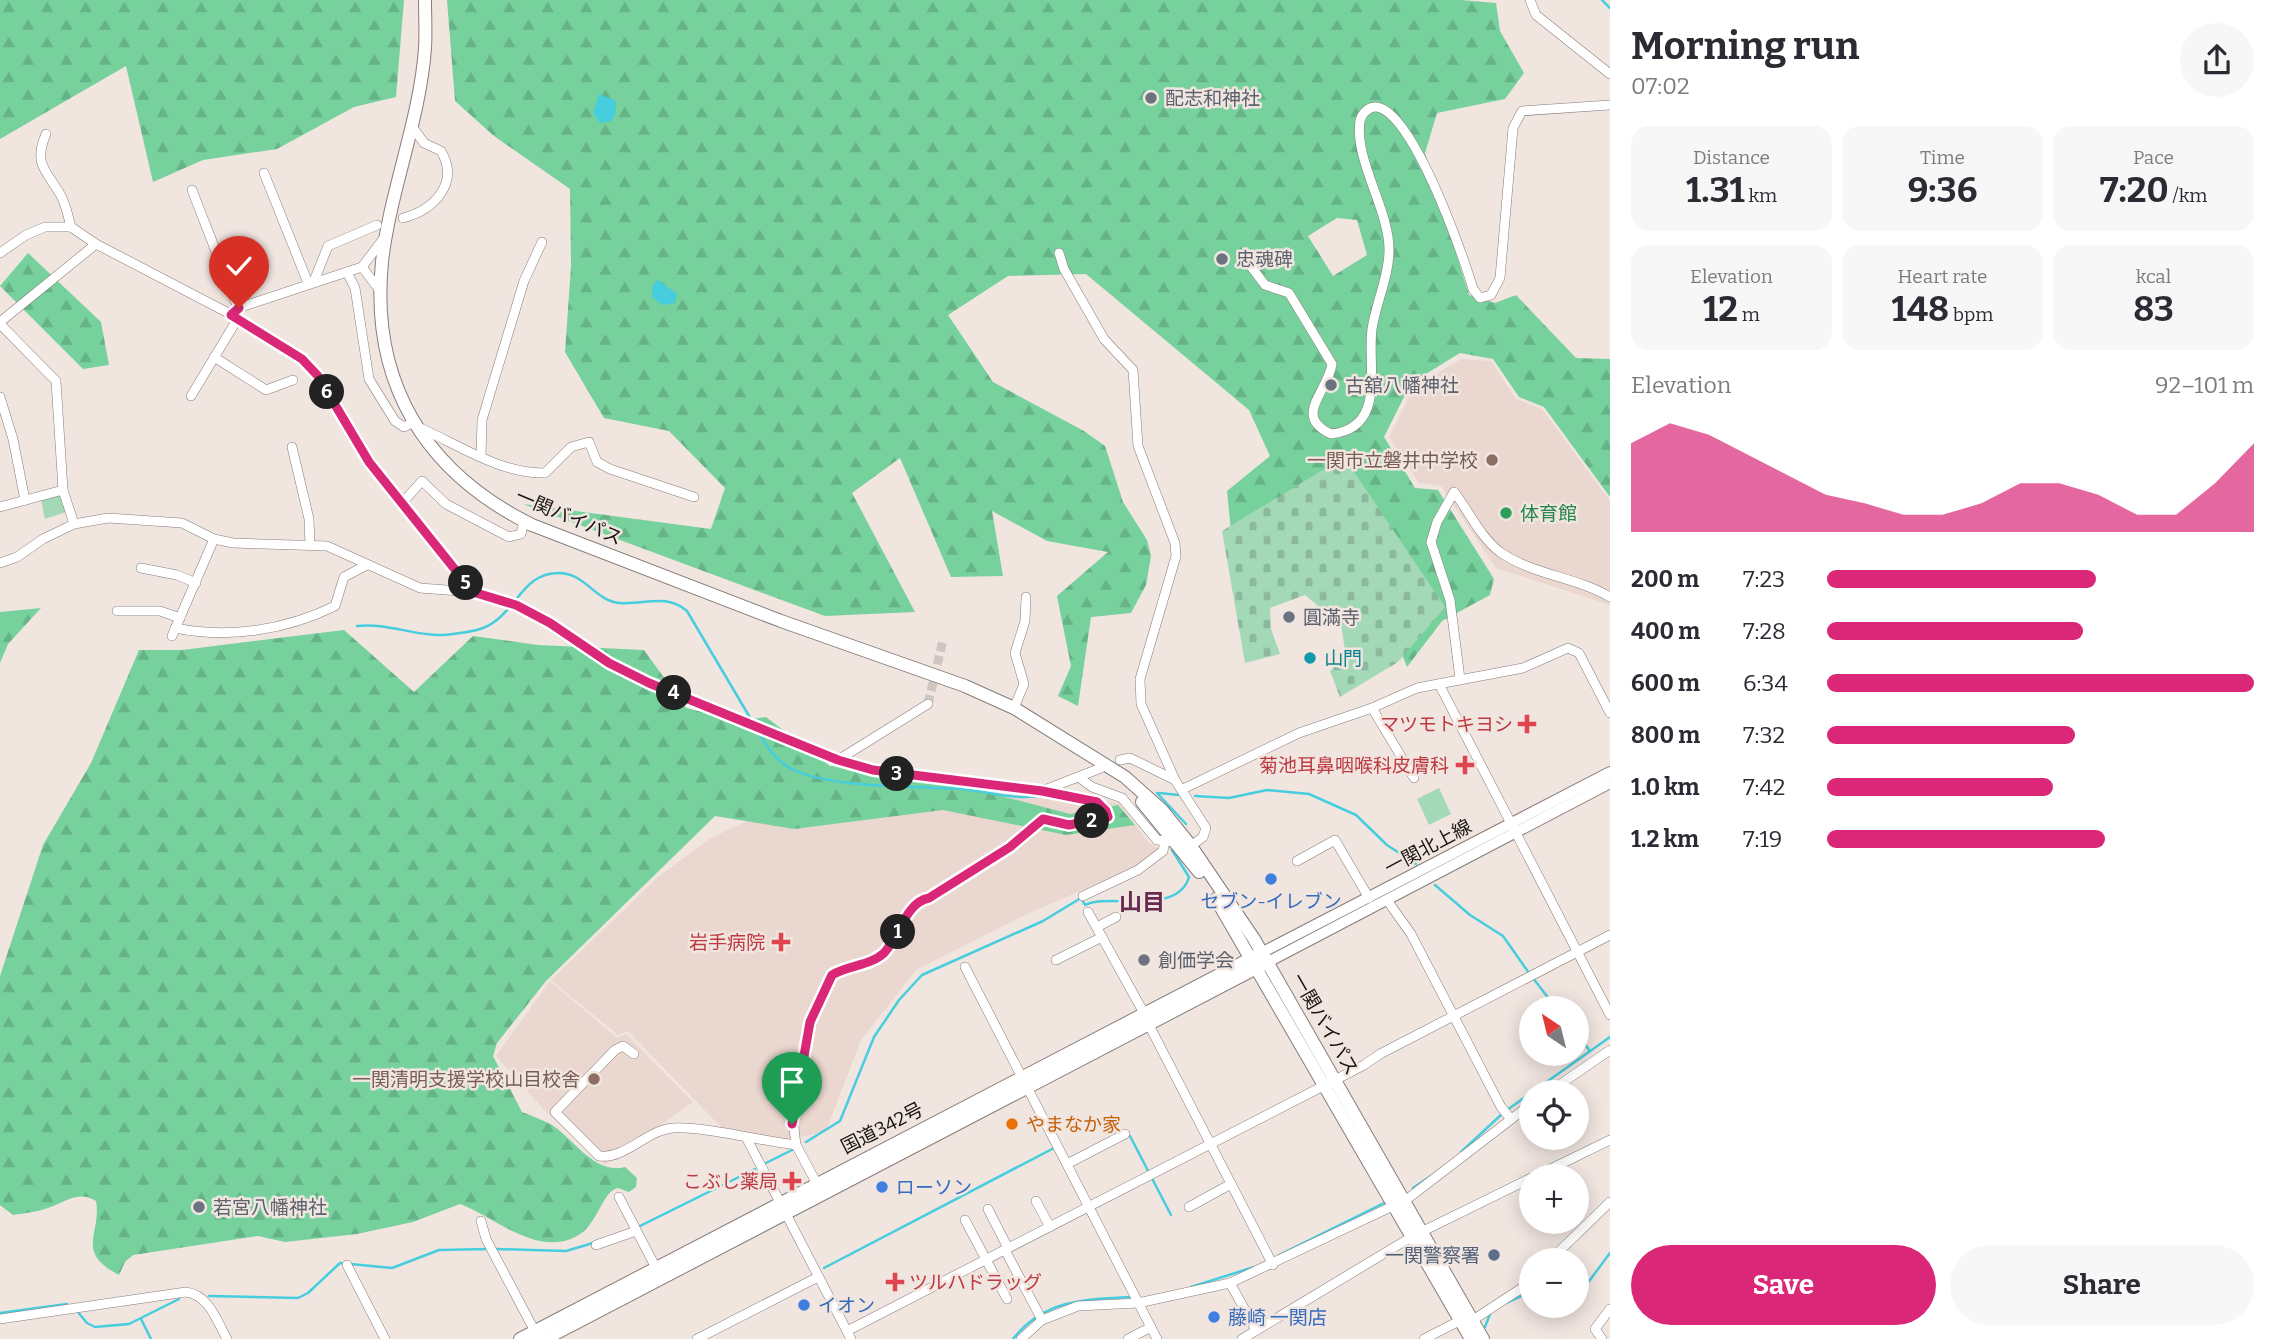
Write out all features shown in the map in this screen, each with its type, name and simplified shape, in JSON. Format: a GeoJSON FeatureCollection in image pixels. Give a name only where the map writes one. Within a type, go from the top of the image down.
{"type":"FeatureCollection","features":[{"type":"Feature","properties":{"kind":"highway","name":"一関バイパス"},"geometry":{"type":"LineString","coordinates":[[425,0],[425,49],[411,125],[382,229],[381,292],[387,361],[398,395],[414,424],[442,461],[467,486],[499,509],[524,521],[781,621],[965,687],[1014,708],[1125,777],[1162,810],[1191,846],[1260,960],[1467,1320],[1483,1339]]}},
{"type":"Feature","properties":{"kind":"highway","name":"一関バイパス"},"geometry":{"type":"LineString","coordinates":[[1099,763],[1142,802],[1260,960]]}},
{"type":"Feature","properties":{"kind":"highway","name":"国道342号"},"geometry":{"type":"LineString","coordinates":[[520,1339],[540,1336],[1260,960]]}},
{"type":"Feature","properties":{"kind":"highway","name":"国道342号"},"geometry":{"type":"LineString","coordinates":[[540,1336],[656,1268],[783,1208],[817,1184],[1024,1083]]}},
{"type":"Feature","properties":{"kind":"highway","name":"一関バイパス"},"geometry":{"type":"LineString","coordinates":[[1467,1320],[1471,1339]]}},
{"type":"Feature","properties":{"kind":"main road","name":"一関北上線"},"geometry":{"type":"LineString","coordinates":[[1260,960],[1387,900],[1610,772]]}},
{"type":"Feature","properties":{"kind":"main road","name":"一関北上線"},"geometry":{"type":"LineString","coordinates":[[1260,960],[1369,898],[1610,783]]}},
{"type":"Feature","properties":{"kind":"street"},"geometry":{"type":"LineString","coordinates":[[1530,0],[1536,15],[1610,74]]}},
{"type":"Feature","properties":{"kind":"street"},"geometry":{"type":"LineString","coordinates":[[1250,265],[1265,285],[1289,293],[1332,364],[1330,375],[1314,405],[1312,415],[1315,422],[1331,434],[1347,432],[1356,426],[1370,403],[1372,329],[1390,250],[1371,174],[1361,150],[1360,123],[1368,109],[1376,107],[1388,111],[1429,171],[1472,289],[1480,298],[1491,295],[1500,278],[1513,128],[1522,111],[1610,105]]}},
{"type":"Feature","properties":{"kind":"street"},"geometry":{"type":"LineString","coordinates":[[403,218],[421,213],[435,202],[445,190],[448,172],[441,151],[424,143],[411,125]]}},
{"type":"Feature","properties":{"kind":"street"},"geometry":{"type":"LineString","coordinates":[[46,134],[40,149],[43,173],[61,195],[71,227]]}},
{"type":"Feature","properties":{"kind":"street"},"geometry":{"type":"LineString","coordinates":[[264,173],[311,282]]}},
{"type":"Feature","properties":{"kind":"street"},"geometry":{"type":"LineString","coordinates":[[192,190],[236,314]]}},
{"type":"Feature","properties":{"kind":"street"},"geometry":{"type":"LineString","coordinates":[[0,253],[26,235],[45,227],[71,227],[96,244],[236,314],[302,359],[318,376],[369,462],[473,592]]}},
{"type":"Feature","properties":{"kind":"street"},"geometry":{"type":"LineString","coordinates":[[191,396],[236,314],[311,282],[362,267],[382,229]]}},
{"type":"Feature","properties":{"kind":"street"},"geometry":{"type":"LineString","coordinates":[[311,282],[328,246],[382,229]]}},
{"type":"Feature","properties":{"kind":"street"},"geometry":{"type":"LineString","coordinates":[[481,457],[482,420],[524,281],[542,242]]}},
{"type":"Feature","properties":{"kind":"street"},"geometry":{"type":"LineString","coordinates":[[74,524],[63,490],[56,381],[0,323],[96,244]]}},
{"type":"Feature","properties":{"kind":"street"},"geometry":{"type":"LineString","coordinates":[[1059,253],[1064,269],[1104,339],[1130,363],[1133,370],[1138,446],[1175,543],[1176,556],[1140,679],[1141,704],[1175,780],[1206,828],[1203,837],[1191,846]]}},
{"type":"Feature","properties":{"kind":"street"},"geometry":{"type":"LineString","coordinates":[[362,267],[381,292]]}},
{"type":"Feature","properties":{"kind":"street"},"geometry":{"type":"LineString","coordinates":[[347,272],[355,288],[369,379],[395,421],[404,427],[414,424],[481,457],[528,473],[545,473],[571,446],[589,442],[597,462],[610,469],[694,497]]}},
{"type":"Feature","properties":{"kind":"street"},"geometry":{"type":"LineString","coordinates":[[214,357],[266,390],[293,380]]}},
{"type":"Feature","properties":{"kind":"street"},"geometry":{"type":"LineString","coordinates":[[0,397],[13,439],[25,500]]}},
{"type":"Feature","properties":{"kind":"street"},"geometry":{"type":"LineString","coordinates":[[292,447],[309,519],[310,545]]}},
{"type":"Feature","properties":{"kind":"street"},"geometry":{"type":"LineString","coordinates":[[402,503],[422,481],[446,504],[509,537],[518,537],[521,534],[524,521]]}},
{"type":"Feature","properties":{"kind":"street"},"geometry":{"type":"LineString","coordinates":[[0,507],[63,490]]}},
{"type":"Feature","properties":{"kind":"street"},"geometry":{"type":"LineString","coordinates":[[1460,679],[1450,600],[1431,542],[1437,522],[1454,492],[1479,529],[1501,552],[1529,567],[1610,597]]}},
{"type":"Feature","properties":{"kind":"street"},"geometry":{"type":"LineString","coordinates":[[0,563],[18,557],[43,539],[74,524],[108,518],[182,523],[214,539],[233,543],[327,546],[420,588],[473,592],[516,605],[550,623],[609,663],[649,683],[838,760],[885,772],[1042,791],[1097,802],[1108,817],[1069,825],[1043,819],[1010,847],[929,898],[922,899],[913,907],[884,952],[832,975],[810,1022],[792,1124],[796,1145],[817,1184]]}},
{"type":"Feature","properties":{"kind":"street"},"geometry":{"type":"LineString","coordinates":[[214,539],[174,632],[216,634],[284,627],[335,606],[344,577],[368,565]]}},
{"type":"Feature","properties":{"kind":"street"},"geometry":{"type":"LineString","coordinates":[[141,568],[177,575],[196,583]]}},
{"type":"Feature","properties":{"kind":"street"},"geometry":{"type":"LineString","coordinates":[[1014,708],[1024,684],[1015,653],[1025,621],[1026,597]]}},
{"type":"Feature","properties":{"kind":"street"},"geometry":{"type":"LineString","coordinates":[[117,611],[160,611],[180,618]]}},
{"type":"Feature","properties":{"kind":"street"},"geometry":{"type":"LineString","coordinates":[[1183,789],[1299,733],[1372,708],[1417,688],[1523,668],[1568,648],[1575,648],[1610,713]]}},
{"type":"Feature","properties":{"kind":"street"},"geometry":{"type":"LineString","coordinates":[[1439,684],[1610,1015]]}},
{"type":"Feature","properties":{"kind":"street"},"geometry":{"type":"LineString","coordinates":[[838,760],[928,704]]}},
{"type":"Feature","properties":{"kind":"street"},"geometry":{"type":"LineString","coordinates":[[1372,708],[1414,778]]}},
{"type":"Feature","properties":{"kind":"street"},"geometry":{"type":"LineString","coordinates":[[1120,760],[1130,758],[1175,780]]}},
{"type":"Feature","properties":{"kind":"street"},"geometry":{"type":"LineString","coordinates":[[1042,791],[1080,778],[1099,763]]}},
{"type":"Feature","properties":{"kind":"street"},"geometry":{"type":"LineString","coordinates":[[1080,778],[1092,787],[1122,797],[1153,837],[1171,841],[1163,851],[1138,870],[1083,896]]}},
{"type":"Feature","properties":{"kind":"street"},"geometry":{"type":"LineString","coordinates":[[1297,861],[1335,840],[1369,898]]}},
{"type":"Feature","properties":{"kind":"street"},"geometry":{"type":"LineString","coordinates":[[1387,900],[1411,934],[1501,1107],[1511,1119]]}},
{"type":"Feature","properties":{"kind":"street"},"geometry":{"type":"LineString","coordinates":[[1088,912],[1147,1020],[1273,1265]]}},
{"type":"Feature","properties":{"kind":"street"},"geometry":{"type":"LineString","coordinates":[[1097,927],[1116,917]]}},
{"type":"Feature","properties":{"kind":"street"},"geometry":{"type":"LineString","coordinates":[[747,1139],[849,1335],[986,1259],[1610,935]]}},
{"type":"Feature","properties":{"kind":"street"},"geometry":{"type":"LineString","coordinates":[[1056,960],[1102,937]]}},
{"type":"Feature","properties":{"kind":"street"},"geometry":{"type":"LineString","coordinates":[[965,967],[1157,1339]]}},
{"type":"Feature","properties":{"kind":"street"},"geometry":{"type":"LineString","coordinates":[[634,1054],[623,1046],[615,1050],[555,1112],[599,1156],[609,1158],[650,1135],[673,1128],[796,1145]]}},
{"type":"Feature","properties":{"kind":"street"},"geometry":{"type":"LineString","coordinates":[[1568,1080],[1609,1055]]}},
{"type":"Feature","properties":{"kind":"street"},"geometry":{"type":"LineString","coordinates":[[1021,1339],[1042,1320],[1078,1306],[1138,1303],[1230,1283],[1273,1265],[1401,1203],[1433,1182],[1519,1113]]}},
{"type":"Feature","properties":{"kind":"street"},"geometry":{"type":"LineString","coordinates":[[1067,1164],[1125,1134]]}},
{"type":"Feature","properties":{"kind":"street"},"geometry":{"type":"LineString","coordinates":[[1560,1164],[1610,1140]]}},
{"type":"Feature","properties":{"kind":"street"},"geometry":{"type":"LineString","coordinates":[[1189,1207],[1231,1184]]}},
{"type":"Feature","properties":{"kind":"street"},"geometry":{"type":"LineString","coordinates":[[1242,1339],[1418,1233],[1519,1184]]}},
{"type":"Feature","properties":{"kind":"street"},"geometry":{"type":"LineString","coordinates":[[619,1197],[656,1268]]}},
{"type":"Feature","properties":{"kind":"street"},"geometry":{"type":"LineString","coordinates":[[1036,1200],[1050,1227]]}},
{"type":"Feature","properties":{"kind":"street"},"geometry":{"type":"LineString","coordinates":[[1562,1248],[1610,1202]]}},
{"type":"Feature","properties":{"kind":"street"},"geometry":{"type":"LineString","coordinates":[[988,1209],[1042,1320]]}},
{"type":"Feature","properties":{"kind":"street"},"geometry":{"type":"LineString","coordinates":[[965,1220],[1007,1299]]}},
{"type":"Feature","properties":{"kind":"street"},"geometry":{"type":"LineString","coordinates":[[481,1221],[486,1239],[540,1336]]}},
{"type":"Feature","properties":{"kind":"street"},"geometry":{"type":"LineString","coordinates":[[596,1245],[636,1231]]}},
{"type":"Feature","properties":{"kind":"street"},"geometry":{"type":"LineString","coordinates":[[347,1265],[384,1339]]}},
{"type":"Feature","properties":{"kind":"street"},"geometry":{"type":"LineString","coordinates":[[697,1339],[818,1277]]}},
{"type":"Feature","properties":{"kind":"street"},"geometry":{"type":"LineString","coordinates":[[1230,1283],[1256,1330]]}},
{"type":"Feature","properties":{"kind":"street"},"geometry":{"type":"LineString","coordinates":[[1424,1339],[1467,1320],[1519,1289]]}},
{"type":"Feature","properties":{"kind":"street"},"geometry":{"type":"LineString","coordinates":[[0,1319],[186,1292],[197,1293],[204,1301],[227,1339]]}},
{"type":"Feature","properties":{"kind":"street"},"geometry":{"type":"LineString","coordinates":[[1602,1339],[1595,1329],[1610,1309]]}},
{"type":"Feature","properties":{"kind":"street"},"geometry":{"type":"LineString","coordinates":[[1128,1339],[1151,1327]]}},
{"type":"Feature","properties":{"kind":"shaded area","name":"一関市立磐井中学校"},"geometry":{"type":"Polygon","coordinates":[[[1461,359],[1491,361],[1516,399],[1542,409],[1610,501],[1610,605],[1496,568],[1441,486],[1419,483],[1389,437],[1414,387],[1461,359]]]}},
{"type":"Feature","properties":{"kind":"shaded area","name":"岩手病院"},"geometry":{"type":"Polygon","coordinates":[[[1053,794],[1119,803],[1149,843],[1160,849],[1135,867],[1027,914],[916,970],[861,1040],[826,1131],[784,1141],[724,1130],[628,1031],[618,1035],[551,980],[658,877],[709,839],[799,796],[1053,794]]]}},
{"type":"Feature","properties":{"kind":"shaded area","name":"一関清明支援学校山目校舎"},"geometry":{"type":"Polygon","coordinates":[[[550,981],[617,1038],[626,1034],[693,1102],[605,1165],[547,1113],[496,1056],[550,981]]]}},
{"type":"Feature","properties":{"kind":"green space"},"geometry":{"type":"Polygon","coordinates":[[[0,0],[404,0],[396,97],[354,107],[277,149],[203,160],[153,182],[126,66],[0,139],[0,0]]]}},
{"type":"Feature","properties":{"kind":"green space"},"geometry":{"type":"Polygon","coordinates":[[[447,0],[1461,0],[1496,3],[1500,31],[1524,73],[1505,99],[1437,113],[1425,153],[1469,295],[1495,303],[1516,295],[1576,358],[1610,359],[1610,497],[1544,407],[1519,397],[1493,359],[1460,353],[1411,383],[1384,437],[1415,488],[1438,490],[1494,579],[1490,595],[1442,621],[1407,667],[1383,606],[1315,584],[1240,621],[1227,491],[1270,456],[1249,410],[1086,274],[1008,276],[948,315],[993,382],[1084,431],[1105,446],[1123,502],[1147,540],[1151,556],[1146,585],[1131,613],[1091,617],[1078,706],[1058,696],[1071,666],[1057,596],[1108,552],[1047,541],[992,511],[1003,576],[951,577],[900,458],[852,493],[915,612],[825,616],[523,504],[711,529],[725,488],[669,431],[604,418],[565,352],[571,266],[570,189],[494,136],[455,101],[447,0]],[[1337,218],[1308,236],[1333,276],[1367,255],[1357,220],[1337,218]]]}},
{"type":"Feature","properties":{"kind":"green space"},"geometry":{"type":"Polygon","coordinates":[[[28,253],[101,322],[109,365],[83,369],[0,286],[28,253]]]}},
{"type":"Feature","properties":{"kind":"green space"},"geometry":{"type":"Polygon","coordinates":[[[1344,457],[1445,607],[1398,662],[1340,697],[1330,671],[1346,656],[1341,625],[1305,595],[1270,608],[1271,629],[1280,654],[1245,663],[1222,531],[1344,457]]]}},
{"type":"Feature","properties":{"kind":"green space"},"geometry":{"type":"Polygon","coordinates":[[[61,495],[66,512],[45,519],[41,500],[61,495]]]}},
{"type":"Feature","properties":{"kind":"green space"},"geometry":{"type":"Polygon","coordinates":[[[41,608],[8,644],[0,663],[0,612],[41,608]]]}},
{"type":"Feature","properties":{"kind":"green space"},"geometry":{"type":"Polygon","coordinates":[[[344,630],[414,692],[473,636],[538,645],[644,650],[686,708],[739,721],[766,717],[830,766],[898,769],[1070,814],[1118,805],[1135,825],[1066,835],[943,810],[794,829],[715,816],[546,981],[497,1043],[493,1056],[522,1112],[561,1131],[595,1161],[614,1168],[625,1167],[637,1178],[636,1187],[629,1192],[618,1188],[608,1195],[584,1231],[562,1241],[531,1239],[460,1204],[413,1222],[357,1234],[285,1242],[258,1236],[133,1255],[125,1262],[119,1275],[97,1258],[94,1250],[96,1201],[78,1197],[44,1209],[13,1215],[0,1205],[0,976],[43,845],[91,763],[139,650],[182,650],[344,630]]]}},
{"type":"Feature","properties":{"kind":"green space"},"geometry":{"type":"Polygon","coordinates":[[[1439,788],[1451,814],[1429,825],[1417,799],[1439,788]]]}},
{"type":"Feature","properties":{"kind":"water"},"geometry":{"type":"Polygon","coordinates":[[[599,94],[616,101],[615,115],[611,121],[600,123],[593,113],[599,94]]]}},
{"type":"Feature","properties":{"kind":"water"},"geometry":{"type":"Polygon","coordinates":[[[658,280],[677,294],[675,303],[662,305],[652,297],[653,284],[658,280]]]}},
{"type":"Feature","properties":{"kind":"waterway"},"geometry":{"type":"LineString","coordinates":[[1602,0],[1610,8]]}},
{"type":"Feature","properties":{"kind":"waterway"},"geometry":{"type":"LineString","coordinates":[[357,626],[381,626],[441,635],[474,631],[489,625],[502,615],[538,578],[548,574],[569,574],[611,601],[671,602],[687,611],[752,721]]}},
{"type":"Feature","properties":{"kind":"waterway"},"geometry":{"type":"LineString","coordinates":[[757,730],[780,761],[792,769],[829,780],[963,789],[1014,797],[1044,795]]}},
{"type":"Feature","properties":{"kind":"waterway"},"geometry":{"type":"LineString","coordinates":[[1195,796],[1229,798],[1267,790],[1309,794],[1356,815],[1387,845],[1416,864]]}},
{"type":"Feature","properties":{"kind":"waterway"},"geometry":{"type":"LineString","coordinates":[[1157,793],[1186,824]]}},
{"type":"Feature","properties":{"kind":"waterway"},"geometry":{"type":"LineString","coordinates":[[1159,793],[1179,795]]}},
{"type":"Feature","properties":{"kind":"waterway"},"geometry":{"type":"LineString","coordinates":[[806,1142],[840,1121],[874,1037],[899,1000],[922,975],[1043,921],[1081,898],[1085,905],[1105,901],[1147,901],[1173,895],[1183,888],[1189,877],[1172,850]]}},
{"type":"Feature","properties":{"kind":"waterway"},"geometry":{"type":"LineString","coordinates":[[1435,885],[1470,915],[1503,936],[1529,973]]}},
{"type":"Feature","properties":{"kind":"waterway"},"geometry":{"type":"LineString","coordinates":[[1533,978],[1547,996]]}},
{"type":"Feature","properties":{"kind":"waterway"},"geometry":{"type":"LineString","coordinates":[[1507,1110],[1610,1037]]}},
{"type":"Feature","properties":{"kind":"waterway"},"geometry":{"type":"LineString","coordinates":[[1461,1152],[1502,1114]]}},
{"type":"Feature","properties":{"kind":"waterway"},"geometry":{"type":"LineString","coordinates":[[1130,1136],[1171,1215]]}},
{"type":"Feature","properties":{"kind":"waterway"},"geometry":{"type":"LineString","coordinates":[[824,1268],[1054,1148]]}},
{"type":"Feature","properties":{"kind":"waterway"},"geometry":{"type":"LineString","coordinates":[[766,1163],[792,1150]]}},
{"type":"Feature","properties":{"kind":"waterway"},"geometry":{"type":"LineString","coordinates":[[638,1227],[755,1169]]}},
{"type":"Feature","properties":{"kind":"waterway"},"geometry":{"type":"LineString","coordinates":[[1413,1188],[1431,1176]]}},
{"type":"Feature","properties":{"kind":"waterway"},"geometry":{"type":"LineString","coordinates":[[1279,1255],[1386,1202]]}},
{"type":"Feature","properties":{"kind":"waterway"},"geometry":{"type":"LineString","coordinates":[[496,1249],[566,1251],[593,1243]]}},
{"type":"Feature","properties":{"kind":"waterway"},"geometry":{"type":"LineString","coordinates":[[209,1296],[298,1298],[308,1293],[340,1263],[392,1268],[439,1250],[489,1249]]}},
{"type":"Feature","properties":{"kind":"waterway"},"geometry":{"type":"LineString","coordinates":[[1589,1281],[1610,1253]]}},
{"type":"Feature","properties":{"kind":"waterway"},"geometry":{"type":"LineString","coordinates":[[1191,1287],[1254,1267]]}},
{"type":"Feature","properties":{"kind":"waterway"},"geometry":{"type":"LineString","coordinates":[[1013,1339],[1025,1326],[1052,1309],[1083,1301],[1133,1297]]}},
{"type":"Feature","properties":{"kind":"waterway"},"geometry":{"type":"LineString","coordinates":[[1504,1304],[1519,1297]]}},
{"type":"Feature","properties":{"kind":"waterway"},"geometry":{"type":"LineString","coordinates":[[77,1311],[87,1323],[95,1327],[129,1324],[179,1299]]}},
{"type":"Feature","properties":{"kind":"waterway"},"geometry":{"type":"LineString","coordinates":[[0,1313],[67,1304]]}},
{"type":"Feature","properties":{"kind":"waterway"},"geometry":{"type":"LineString","coordinates":[[1485,1327],[1490,1314]]}},
{"type":"Feature","properties":{"kind":"waterway"},"geometry":{"type":"LineString","coordinates":[[141,1319],[151,1339]]}},
{"type":"Feature","properties":{"kind":"tunnel"},"geometry":{"type":"LineString","coordinates":[[928,704],[943,640]]}},
{"type":"Feature","properties":{"kind":"place","name":"配志和神社"},"geometry":{"type":"Point","coordinates":[1151,98]}},
{"type":"Feature","properties":{"kind":"place","name":"忠魂碑"},"geometry":{"type":"Point","coordinates":[1222,259]}},
{"type":"Feature","properties":{"kind":"place","name":"古舘八幡神社"},"geometry":{"type":"Point","coordinates":[1331,385]}},
{"type":"Feature","properties":{"kind":"place","name":"一関市立磐井中学校"},"geometry":{"type":"Point","coordinates":[1492,460]}},
{"type":"Feature","properties":{"kind":"place","name":"体育館"},"geometry":{"type":"Point","coordinates":[1506,513]}},
{"type":"Feature","properties":{"kind":"place","name":"圓滿寺"},"geometry":{"type":"Point","coordinates":[1289,617]}},
{"type":"Feature","properties":{"kind":"place","name":"山門"},"geometry":{"type":"Point","coordinates":[1310,658]}},
{"type":"Feature","properties":{"kind":"place","name":"マツモトキヨシ"},"geometry":{"type":"Point","coordinates":[1527,724]}},
{"type":"Feature","properties":{"kind":"place","name":"菊池耳鼻咽喉科皮膚科"},"geometry":{"type":"Point","coordinates":[1465,765]}},
{"type":"Feature","properties":{"kind":"place","name":"セブン-イレブン"},"geometry":{"type":"Point","coordinates":[1271,879]}},
{"type":"Feature","properties":{"kind":"place","name":"岩手病院"},"geometry":{"type":"Point","coordinates":[781,942]}},
{"type":"Feature","properties":{"kind":"place","name":"創価学会"},"geometry":{"type":"Point","coordinates":[1144,960]}},
{"type":"Feature","properties":{"kind":"place","name":"一関清明支援学校山目校舎"},"geometry":{"type":"Point","coordinates":[594,1079]}},
{"type":"Feature","properties":{"kind":"place","name":"やまなか家"},"geometry":{"type":"Point","coordinates":[1012,1124]}},
{"type":"Feature","properties":{"kind":"place","name":"こぶし薬局"},"geometry":{"type":"Point","coordinates":[792,1181]}},
{"type":"Feature","properties":{"kind":"place","name":"ローソン"},"geometry":{"type":"Point","coordinates":[882,1187]}},
{"type":"Feature","properties":{"kind":"place","name":"若宮八幡神社"},"geometry":{"type":"Point","coordinates":[199,1207]}},
{"type":"Feature","properties":{"kind":"place","name":"一関警察署"},"geometry":{"type":"Point","coordinates":[1494,1255]}},
{"type":"Feature","properties":{"kind":"place","name":"ツルハドラッグ"},"geometry":{"type":"Point","coordinates":[895,1282]}},
{"type":"Feature","properties":{"kind":"place","name":"イオン"},"geometry":{"type":"Point","coordinates":[804,1305]}},
{"type":"Feature","properties":{"kind":"place","name":"藤崎 一関店"},"geometry":{"type":"Point","coordinates":[1214,1317]}},
{"type":"Feature","properties":{"kind":"district","name":"山目"},"geometry":{"type":"Point","coordinates":[1142,902]}},
{"type":"Feature","properties":{"kind":"route"},"geometry":{"type":"LineString","coordinates":[[239,308],[231,315],[302,359],[318,376],[369,462],[473,592],[516,605],[550,623],[609,663],[649,683],[838,760],[873,770],[921,778],[1042,791],[1097,802],[1106,811],[1108,817],[1069,825],[1043,819],[1010,847],[929,898],[922,899],[913,907],[884,952],[876,958],[866,963],[846,966],[832,975],[810,1022],[792,1124]]}}]}
